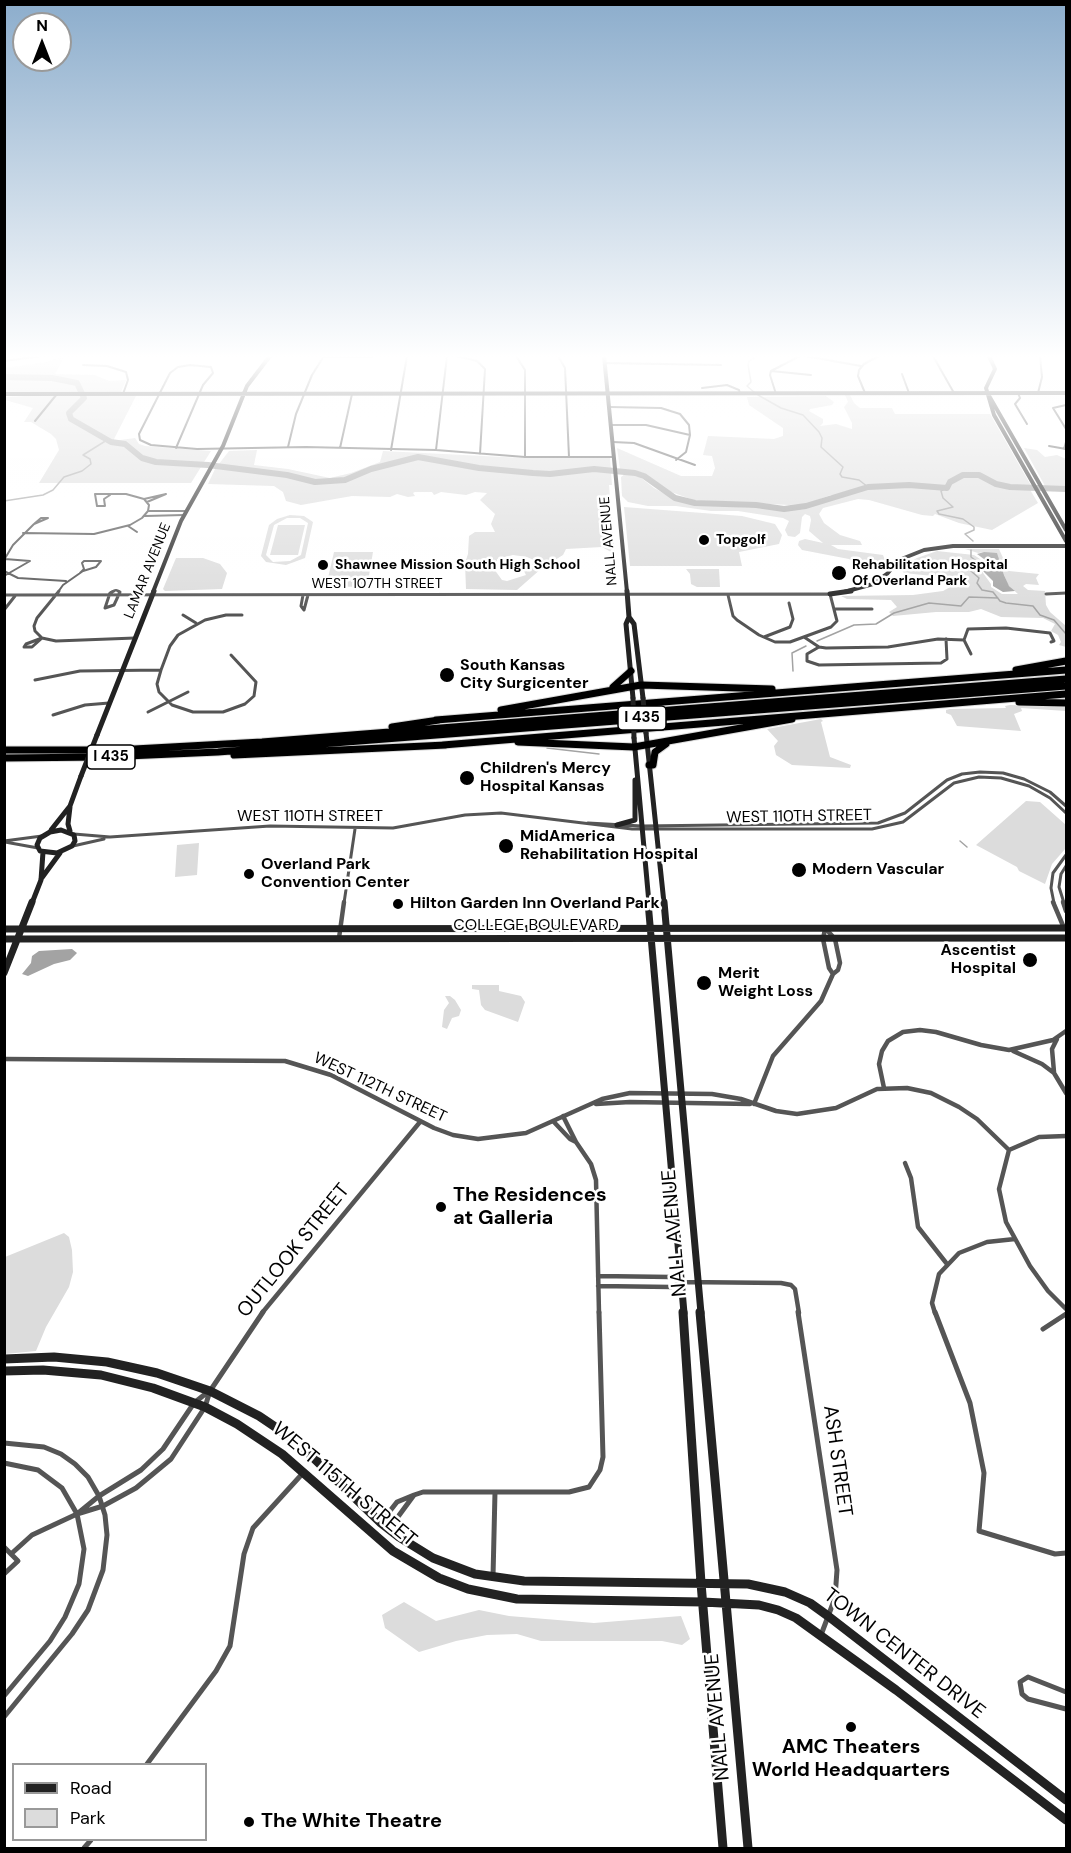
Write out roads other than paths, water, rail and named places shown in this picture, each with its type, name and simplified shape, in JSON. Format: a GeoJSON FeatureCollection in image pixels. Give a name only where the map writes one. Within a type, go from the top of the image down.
{"type":"FeatureCollection","features":[{"type":"Feature","properties":{"kind":"highway"},"geometry":{"type":"LineString","coordinates":[[976,677],[1066,661]]}},
{"type":"Feature","properties":{"kind":"highway"},"geometry":{"type":"LineString","coordinates":[[436,720],[1066,670]]}},
{"type":"Feature","properties":{"kind":"highway"},"geometry":{"type":"LineString","coordinates":[[609,690],[631,671]]}},
{"type":"Feature","properties":{"kind":"highway","name":"I 435"},"geometry":{"type":"LineString","coordinates":[[4,750],[116,750],[332,736],[1066,679]]}},
{"type":"Feature","properties":{"kind":"highway"},"geometry":{"type":"LineString","coordinates":[[332,736],[641,685],[818,689]]}},
{"type":"Feature","properties":{"kind":"highway","name":"I 435"},"geometry":{"type":"LineString","coordinates":[[4,758],[104,758],[218,752],[1066,686]]}},
{"type":"Feature","properties":{"kind":"highway"},"geometry":{"type":"LineString","coordinates":[[443,745],[1066,694]]}},
{"type":"Feature","properties":{"kind":"highway"},"geometry":{"type":"LineString","coordinates":[[975,701],[1066,703]]}},
{"type":"Feature","properties":{"kind":"highway"},"geometry":{"type":"LineString","coordinates":[[218,752],[230,755],[532,742],[634,747],[647,741],[667,743],[822,713]]}},
{"type":"Feature","properties":{"kind":"highway"},"geometry":{"type":"LineString","coordinates":[[649,765],[653,765],[655,752],[667,743]]}},
{"type":"Feature","properties":{"kind":"main road","name":"LAMAR AVENUE"},"geometry":{"type":"LineString","coordinates":[[72,846],[75,838],[68,825],[70,806],[81,776],[186,513],[224,442]]}},
{"type":"Feature","properties":{"kind":"main road","name":"NALL AVENUE"},"geometry":{"type":"LineString","coordinates":[[613,442],[629,617],[626,624],[633,698],[634,747],[682,1282],[701,1583],[723,1848]]}},
{"type":"Feature","properties":{"kind":"main road"},"geometry":{"type":"LineString","coordinates":[[1010,442],[1066,541]]}},
{"type":"Feature","properties":{"kind":"main road"},"geometry":{"type":"LineString","coordinates":[[1015,442],[1066,530]]}},
{"type":"Feature","properties":{"kind":"main road"},"geometry":{"type":"LineString","coordinates":[[1013,448],[1019,449]]}},
{"type":"Feature","properties":{"kind":"main road"},"geometry":{"type":"LineString","coordinates":[[830,594],[848,592],[873,584],[887,574],[899,560],[924,550],[953,546],[1066,546]]}},
{"type":"Feature","properties":{"kind":"main road","name":"NALL AVENUE"},"geometry":{"type":"LineString","coordinates":[[629,617],[634,624],[667,929],[748,1848]]}},
{"type":"Feature","properties":{"kind":"main road"},"geometry":{"type":"LineString","coordinates":[[617,825],[630,824],[635,820],[634,789],[637,774]]}},
{"type":"Feature","properties":{"kind":"main road","name":"LAMAR AVENUE"},"geometry":{"type":"LineString","coordinates":[[50,832],[70,806]]}},
{"type":"Feature","properties":{"kind":"main road"},"geometry":{"type":"LineString","coordinates":[[41,879],[41,850],[38,843],[50,832],[61,830],[71,832]]}},
{"type":"Feature","properties":{"kind":"main road"},"geometry":{"type":"LineString","coordinates":[[4,973],[41,879],[61,852],[72,846]]}},
{"type":"Feature","properties":{"kind":"main road"},"geometry":{"type":"LineString","coordinates":[[41,850],[61,852]]}},
{"type":"Feature","properties":{"kind":"main road","name":"COLLEGE BOULEVARD"},"geometry":{"type":"LineString","coordinates":[[4,929],[1066,928]]}},
{"type":"Feature","properties":{"kind":"main road","name":"COLLEGE BOULEVARD"},"geometry":{"type":"LineString","coordinates":[[4,939],[1066,938]]}},
{"type":"Feature","properties":{"kind":"main road","name":"WEST 115TH STREET"},"geometry":{"type":"LineString","coordinates":[[4,1359],[64,1358],[113,1363],[164,1374],[210,1391],[259,1416],[296,1441],[385,1526],[434,1558],[464,1570],[493,1578],[524,1581],[701,1583]]}},
{"type":"Feature","properties":{"kind":"main road","name":"WEST 115TH STREET"},"geometry":{"type":"LineString","coordinates":[[4,1371],[52,1370],[101,1375],[153,1388],[205,1407],[260,1438],[386,1546],[412,1564],[468,1589],[517,1599],[703,1602]]}},
{"type":"Feature","properties":{"kind":"main road","name":"TOWN CENTER DRIVE"},"geometry":{"type":"LineString","coordinates":[[701,1583],[767,1587],[785,1592],[810,1604],[1066,1800]]}},
{"type":"Feature","properties":{"kind":"main road","name":"TOWN CENTER DRIVE"},"geometry":{"type":"LineString","coordinates":[[703,1602],[759,1605],[796,1618],[1066,1820]]}},
{"type":"Feature","properties":{"kind":"street"},"geometry":{"type":"LineString","coordinates":[[145,442],[176,448],[221,450],[288,447],[436,450],[525,457],[614,457]]}},
{"type":"Feature","properties":{"kind":"street"},"geometry":{"type":"LineString","coordinates":[[176,448],[178,442]]}},
{"type":"Feature","properties":{"kind":"street"},"geometry":{"type":"LineString","coordinates":[[288,447],[289,442]]}},
{"type":"Feature","properties":{"kind":"street"},"geometry":{"type":"LineString","coordinates":[[340,448],[341,442]]}},
{"type":"Feature","properties":{"kind":"street"},"geometry":{"type":"LineString","coordinates":[[391,450],[392,442]]}},
{"type":"Feature","properties":{"kind":"street"},"geometry":{"type":"LineString","coordinates":[[436,450],[437,442]]}},
{"type":"Feature","properties":{"kind":"street"},"geometry":{"type":"LineString","coordinates":[[480,454],[481,442]]}},
{"type":"Feature","properties":{"kind":"street"},"geometry":{"type":"LineString","coordinates":[[525,442],[525,457]]}},
{"type":"Feature","properties":{"kind":"street"},"geometry":{"type":"LineString","coordinates":[[568,442],[569,457]]}},
{"type":"Feature","properties":{"kind":"street"},"geometry":{"type":"LineString","coordinates":[[623,442],[634,443],[695,465]]}},
{"type":"Feature","properties":{"kind":"street"},"geometry":{"type":"LineString","coordinates":[[676,460],[686,452],[688,442]]}},
{"type":"Feature","properties":{"kind":"street"},"geometry":{"type":"LineString","coordinates":[[1049,446],[1065,449]]}},
{"type":"Feature","properties":{"kind":"street"},"geometry":{"type":"LineString","coordinates":[[143,499],[166,494],[147,502]]}},
{"type":"Feature","properties":{"kind":"street"},"geometry":{"type":"LineString","coordinates":[[110,495],[104,498],[105,506],[97,506],[94,495],[110,495],[129,495],[147,502],[148,511],[145,516]]}},
{"type":"Feature","properties":{"kind":"street"},"geometry":{"type":"LineString","coordinates":[[148,511],[186,513]]}},
{"type":"Feature","properties":{"kind":"street"},"geometry":{"type":"LineString","coordinates":[[23,533],[84,534],[127,526],[145,516],[186,513]]}},
{"type":"Feature","properties":{"kind":"street"},"geometry":{"type":"LineString","coordinates":[[4,576],[30,561],[5,560],[13,545],[34,524]]}},
{"type":"Feature","properties":{"kind":"street"},"geometry":{"type":"LineString","coordinates":[[127,526],[137,532]]}},
{"type":"Feature","properties":{"kind":"street"},"geometry":{"type":"LineString","coordinates":[[42,638],[34,629],[34,621],[67,581],[96,567],[101,561],[83,561],[84,568],[80,573]]}},
{"type":"Feature","properties":{"kind":"street"},"geometry":{"type":"LineString","coordinates":[[5,572],[24,579],[48,578],[67,581]]}},
{"type":"Feature","properties":{"kind":"street","name":"WEST 107TH STREET"},"geometry":{"type":"LineString","coordinates":[[116,590],[119,591],[113,607],[106,608],[109,595],[116,590]]}},
{"type":"Feature","properties":{"kind":"street"},"geometry":{"type":"LineString","coordinates":[[728,595],[733,616],[764,638],[782,644],[835,624],[837,621],[830,594]]}},
{"type":"Feature","properties":{"kind":"street","name":"WEST 107TH STREET"},"geometry":{"type":"LineString","coordinates":[[119,595],[830,594]]}},
{"type":"Feature","properties":{"kind":"street"},"geometry":{"type":"LineString","coordinates":[[1046,594],[1066,594]]}},
{"type":"Feature","properties":{"kind":"street","name":"WEST 107TH STREET"},"geometry":{"type":"LineString","coordinates":[[4,595],[109,595]]}},
{"type":"Feature","properties":{"kind":"street"},"geometry":{"type":"LineString","coordinates":[[4,610],[16,595]]}},
{"type":"Feature","properties":{"kind":"street"},"geometry":{"type":"LineString","coordinates":[[303,595],[301,606],[304,610],[308,595]]}},
{"type":"Feature","properties":{"kind":"street"},"geometry":{"type":"LineString","coordinates":[[764,638],[790,627],[793,619],[789,603]]}},
{"type":"Feature","properties":{"kind":"street"},"geometry":{"type":"LineString","coordinates":[[834,609],[872,609]]}},
{"type":"Feature","properties":{"kind":"street"},"geometry":{"type":"LineString","coordinates":[[183,615],[197,624]]}},
{"type":"Feature","properties":{"kind":"street"},"geometry":{"type":"LineString","coordinates":[[231,655],[238,666],[255,680],[256,688],[253,697],[233,709],[213,713],[187,711],[168,702],[158,689],[161,670],[174,640],[197,624],[219,616],[242,615]]}},
{"type":"Feature","properties":{"kind":"street"},"geometry":{"type":"LineString","coordinates":[[971,654],[964,640],[968,629],[1006,628],[1050,633],[1054,641],[1051,642]]}},
{"type":"Feature","properties":{"kind":"street"},"geometry":{"type":"LineString","coordinates":[[804,637],[819,647]]}},
{"type":"Feature","properties":{"kind":"street"},"geometry":{"type":"LineString","coordinates":[[42,638],[32,647],[24,647],[42,638],[61,641],[135,638]]}},
{"type":"Feature","properties":{"kind":"street"},"geometry":{"type":"LineString","coordinates":[[946,639],[947,659],[941,663],[819,665],[807,661],[807,654],[819,647],[888,647],[946,639],[964,640]]}},
{"type":"Feature","properties":{"kind":"street"},"geometry":{"type":"LineString","coordinates":[[35,681],[80,671],[161,670]]}},
{"type":"Feature","properties":{"kind":"street"},"geometry":{"type":"LineString","coordinates":[[148,712],[188,693]]}},
{"type":"Feature","properties":{"kind":"street"},"geometry":{"type":"LineString","coordinates":[[53,715],[85,705],[110,703]]}},
{"type":"Feature","properties":{"kind":"street","name":"WEST 110TH STREET"},"geometry":{"type":"LineString","coordinates":[[655,827],[878,823],[894,819],[911,809],[947,780],[962,774],[980,772],[1003,773],[1024,779],[1050,792],[1066,806]]}},
{"type":"Feature","properties":{"kind":"street","name":"WEST 110TH STREET"},"geometry":{"type":"LineString","coordinates":[[72,846],[110,837],[273,826],[355,829],[401,827],[459,816],[490,813],[526,815],[594,826],[881,828],[908,819],[954,783],[979,777],[1001,778],[1029,786],[1050,798],[1066,813]]}},
{"type":"Feature","properties":{"kind":"street","name":"WEST 110TH STREET"},"geometry":{"type":"LineString","coordinates":[[579,823],[642,827]]}},
{"type":"Feature","properties":{"kind":"street"},"geometry":{"type":"LineString","coordinates":[[339,939],[355,829]]}},
{"type":"Feature","properties":{"kind":"street","name":"WEST 110TH STREET"},"geometry":{"type":"LineString","coordinates":[[71,832],[110,837]]}},
{"type":"Feature","properties":{"kind":"street"},"geometry":{"type":"LineString","coordinates":[[4,841],[43,836]]}},
{"type":"Feature","properties":{"kind":"street"},"geometry":{"type":"LineString","coordinates":[[4,841],[41,850]]}},
{"type":"Feature","properties":{"kind":"street"},"geometry":{"type":"LineString","coordinates":[[1066,855],[1053,873],[1051,893],[1066,928]]}},
{"type":"Feature","properties":{"kind":"street"},"geometry":{"type":"LineString","coordinates":[[1066,866],[1060,878],[1060,895],[1066,911]]}},
{"type":"Feature","properties":{"kind":"street"},"geometry":{"type":"LineString","coordinates":[[1051,893],[1060,895]]}},
{"type":"Feature","properties":{"kind":"street"},"geometry":{"type":"LineString","coordinates":[[825,928],[823,939],[829,968],[833,974]]}},
{"type":"Feature","properties":{"kind":"street"},"geometry":{"type":"LineString","coordinates":[[754,1104],[768,1065],[780,1046],[821,1000],[833,974],[838,970],[840,963],[835,939],[825,928]]}},
{"type":"Feature","properties":{"kind":"street"},"geometry":{"type":"LineString","coordinates":[[884,1088],[879,1064],[882,1051],[888,1041],[903,1032],[920,1030],[1029,1056],[1054,1072]]}},
{"type":"Feature","properties":{"kind":"street"},"geometry":{"type":"LineString","coordinates":[[1009,1050],[1034,1046],[1066,1031]]}},
{"type":"Feature","properties":{"kind":"street"},"geometry":{"type":"LineString","coordinates":[[1059,1036],[1052,1049],[1054,1072],[1066,1094]]}},
{"type":"Feature","properties":{"kind":"street","name":"WEST 112TH STREET"},"geometry":{"type":"LineString","coordinates":[[4,1059],[285,1061],[331,1075],[420,1122],[453,1135],[478,1139],[519,1134],[595,1104],[602,1099],[620,1094],[666,1098],[682,1102],[754,1104]]}},
{"type":"Feature","properties":{"kind":"street","name":"WEST 112TH STREET"},"geometry":{"type":"LineString","coordinates":[[595,1104],[666,1098],[681,1093],[722,1095],[776,1111],[811,1113],[836,1108],[866,1093],[884,1088],[919,1089],[943,1098],[977,1119],[1009,1150]]}},
{"type":"Feature","properties":{"kind":"street"},"geometry":{"type":"LineString","coordinates":[[385,1526],[397,1502],[423,1492],[569,1492],[589,1487],[595,1480],[603,1457],[596,1180],[591,1164],[576,1142],[563,1116]]}},
{"type":"Feature","properties":{"kind":"street"},"geometry":{"type":"LineString","coordinates":[[553,1121],[570,1139],[576,1142]]}},
{"type":"Feature","properties":{"kind":"street","name":"OUTLOOK STREET"},"geometry":{"type":"LineString","coordinates":[[77,1514],[103,1506],[146,1482],[163,1468],[205,1407],[210,1391],[257,1319],[420,1122]]}},
{"type":"Feature","properties":{"kind":"street"},"geometry":{"type":"LineString","coordinates":[[1044,1329],[1066,1312],[1039,1280],[1015,1239],[1003,1211],[999,1189],[1009,1150],[1039,1137],[1066,1136]]}},
{"type":"Feature","properties":{"kind":"street"},"geometry":{"type":"LineString","coordinates":[[904,1163],[911,1178],[918,1227],[947,1264]]}},
{"type":"Feature","properties":{"kind":"street"},"geometry":{"type":"LineString","coordinates":[[1015,1239],[973,1246],[959,1253],[947,1264],[936,1281],[932,1304],[970,1403],[984,1473],[980,1531],[1055,1554],[1066,1553]]}},
{"type":"Feature","properties":{"kind":"street"},"geometry":{"type":"LineString","coordinates":[[598,1276],[671,1277],[682,1282],[698,1282]]}},
{"type":"Feature","properties":{"kind":"street"},"geometry":{"type":"LineString","coordinates":[[598,1286],[671,1287],[682,1282]]}},
{"type":"Feature","properties":{"kind":"street","name":"ASH STREET"},"geometry":{"type":"LineString","coordinates":[[698,1282],[781,1283],[791,1285],[795,1289],[837,1570],[837,1587],[821,1635]]}},
{"type":"Feature","properties":{"kind":"street"},"geometry":{"type":"LineString","coordinates":[[11,1554],[32,1535],[77,1514],[99,1496],[130,1478],[152,1461],[163,1449],[194,1403],[210,1391]]}},
{"type":"Feature","properties":{"kind":"street"},"geometry":{"type":"LineString","coordinates":[[4,1443],[35,1445],[61,1454],[82,1470],[99,1496],[107,1525],[106,1558],[88,1610],[72,1634],[4,1717]]}},
{"type":"Feature","properties":{"kind":"street"},"geometry":{"type":"LineString","coordinates":[[4,1463],[28,1467],[46,1475],[68,1495],[82,1530],[84,1550],[75,1596],[53,1636],[4,1696]]}},
{"type":"Feature","properties":{"kind":"street"},"geometry":{"type":"LineString","coordinates":[[148,1763],[216,1671],[230,1646],[244,1554],[253,1528],[303,1473]]}},
{"type":"Feature","properties":{"kind":"street"},"geometry":{"type":"LineString","coordinates":[[493,1578],[495,1492]]}},
{"type":"Feature","properties":{"kind":"street"},"geometry":{"type":"LineString","coordinates":[[385,1526],[414,1495]]}},
{"type":"Feature","properties":{"kind":"street"},"geometry":{"type":"LineString","coordinates":[[4,1547],[18,1561],[4,1574]]}},
{"type":"Feature","properties":{"kind":"street"},"geometry":{"type":"LineString","coordinates":[[1066,1692],[1028,1677],[1020,1682],[1022,1694],[1028,1699],[1066,1709]]}},
{"type":"Feature","properties":{"kind":"waterway"},"geometry":{"type":"LineString","coordinates":[[4,501],[43,495],[53,490],[64,477],[82,471],[91,464],[90,459],[83,455],[103,442]]}},
{"type":"Feature","properties":{"kind":"waterway"},"geometry":{"type":"LineString","coordinates":[[114,442],[125,444],[142,458],[156,462],[208,465],[287,475],[315,482],[345,480],[371,469],[418,457],[479,468],[533,473],[550,474],[594,469],[635,473],[644,476],[675,498],[695,503],[756,505],[784,509],[806,506],[868,487],[909,485],[947,488],[950,482],[963,475],[979,475],[996,484],[1010,487],[1066,489]]}},
{"type":"Feature","properties":{"kind":"waterway"},"geometry":{"type":"LineString","coordinates":[[822,442],[821,447],[843,467],[840,474],[842,477],[859,480],[868,487]]}},
{"type":"Feature","properties":{"kind":"waterway"},"geometry":{"type":"LineString","coordinates":[[946,488],[941,491],[943,498],[953,507],[937,511],[939,514],[963,519],[974,527],[974,530],[965,534],[973,541]]}},
{"type":"Feature","properties":{"kind":"waterway"},"geometry":{"type":"LineString","coordinates":[[971,550],[971,557],[975,560],[971,571],[979,578],[977,583],[982,590],[993,592],[998,598]]}},
{"type":"Feature","properties":{"kind":"waterway"},"geometry":{"type":"LineString","coordinates":[[817,641],[854,625],[876,624],[894,613],[929,603],[961,606],[969,597],[998,598]]}},
{"type":"Feature","properties":{"kind":"waterway"},"geometry":{"type":"LineString","coordinates":[[998,598],[1006,603],[1033,606],[1040,615],[1054,620],[1066,634]]}},
{"type":"Feature","properties":{"kind":"waterway"},"geometry":{"type":"LineString","coordinates":[[793,671],[792,653],[806,646]]}},
{"type":"Feature","properties":{"kind":"waterway"},"geometry":{"type":"LineString","coordinates":[[547,748],[599,754]]}},
{"type":"Feature","properties":{"kind":"waterway"},"geometry":{"type":"LineString","coordinates":[[960,841],[967,847]]}},
{"type":"Feature","properties":{"kind":"place","name":"Topgolf"},"geometry":{"type":"Point","coordinates":[704,540]}},
{"type":"Feature","properties":{"kind":"place","name":"Shawnee Mission South High School"},"geometry":{"type":"Point","coordinates":[323,565]}},
{"type":"Feature","properties":{"kind":"place","name":"Rehabilitation Hospital Of Overland Park"},"geometry":{"type":"Point","coordinates":[839,573]}},
{"type":"Feature","properties":{"kind":"place","name":"South Kansas City Surgicenter"},"geometry":{"type":"Point","coordinates":[447,675]}},
{"type":"Feature","properties":{"kind":"place","name":"Children's Mercy Hospital Kansas"},"geometry":{"type":"Point","coordinates":[467,778]}},
{"type":"Feature","properties":{"kind":"place","name":"MidAmerica Rehabilitation Hospital"},"geometry":{"type":"Point","coordinates":[506,846]}},
{"type":"Feature","properties":{"kind":"place","name":"Modern Vascular"},"geometry":{"type":"Point","coordinates":[799,870]}},
{"type":"Feature","properties":{"kind":"place","name":"Overland Park Convention Center"},"geometry":{"type":"Point","coordinates":[249,874]}},
{"type":"Feature","properties":{"kind":"place","name":"Hilton Garden Inn Overland Park"},"geometry":{"type":"Point","coordinates":[398,904]}},
{"type":"Feature","properties":{"kind":"place","name":"Ascentist Hospital"},"geometry":{"type":"Point","coordinates":[1030,960]}},
{"type":"Feature","properties":{"kind":"place","name":"Merit Weight Loss"},"geometry":{"type":"Point","coordinates":[704,983]}},
{"type":"Feature","properties":{"kind":"place","name":"The Residences at Galleria"},"geometry":{"type":"Point","coordinates":[441,1207]}},
{"type":"Feature","properties":{"kind":"place","name":"AMC Theaters World Headquarters"},"geometry":{"type":"Point","coordinates":[851,1727]}},
{"type":"Feature","properties":{"kind":"place","name":"The White Theatre"},"geometry":{"type":"Point","coordinates":[249,1822]}}]}
